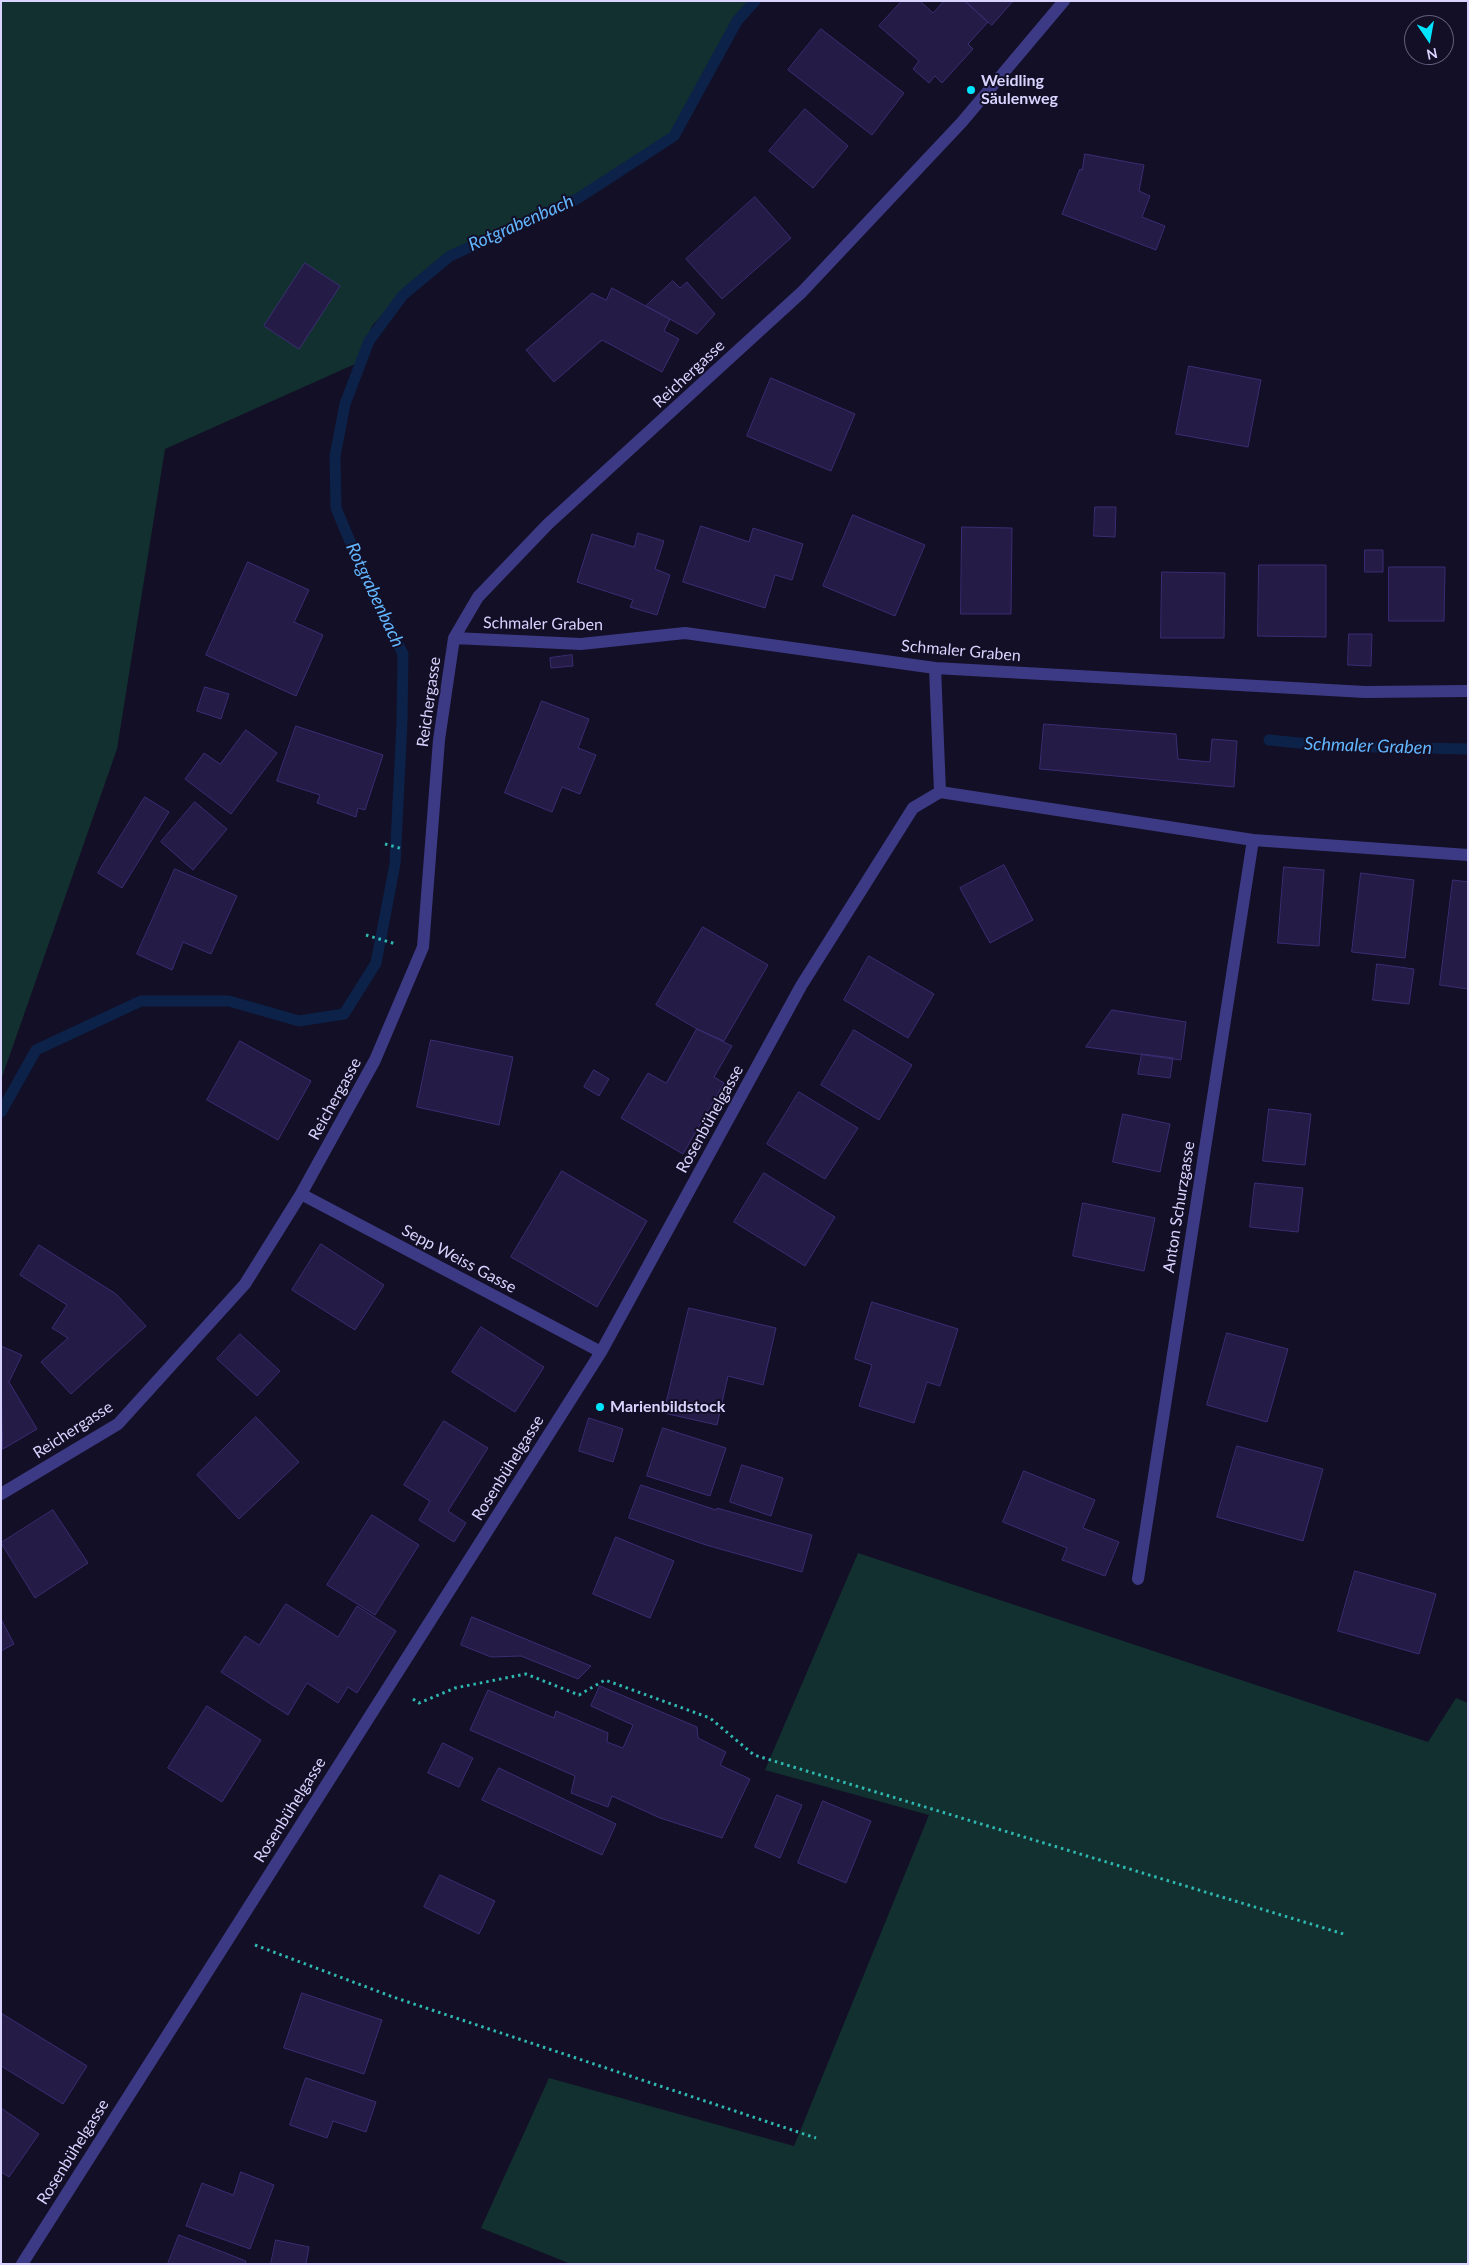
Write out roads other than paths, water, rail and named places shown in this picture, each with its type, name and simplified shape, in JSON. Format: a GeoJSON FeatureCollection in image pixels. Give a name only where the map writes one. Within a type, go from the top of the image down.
{"type":"FeatureCollection","features":[{"type":"Feature","properties":{"kind":"street","name":"Reichergasse"},"geometry":{"type":"LineString","coordinates":[[1,1494],[118,1424],[245,1284],[301,1194],[375,1060],[423,947],[438,750],[454,638],[478,597],[548,524],[808,285],[962,122],[1064,1]]}},
{"type":"Feature","properties":{"kind":"street","name":"Schmaler Graben"},"geometry":{"type":"LineString","coordinates":[[454,638],[581,644],[685,633],[935,668],[1365,692],[1468,691]]}},
{"type":"Feature","properties":{"kind":"street"},"geometry":{"type":"LineString","coordinates":[[935,668],[940,792],[1253,840],[1468,855]]}},
{"type":"Feature","properties":{"kind":"street","name":"Rosenbühelgasse"},"geometry":{"type":"LineString","coordinates":[[22,2264],[600,1352],[802,986],[913,808],[940,792]]}},
{"type":"Feature","properties":{"kind":"street","name":"Anton Schurzgasse"},"geometry":{"type":"LineString","coordinates":[[1138,1579],[1253,840]]}},
{"type":"Feature","properties":{"kind":"street","name":"Sepp Weiss Gasse"},"geometry":{"type":"LineString","coordinates":[[301,1194],[600,1352]]}},
{"type":"Feature","properties":{"kind":"waterway","name":"Rotgrabenbach"},"geometry":{"type":"LineString","coordinates":[[1,1112],[36,1050],[141,1001],[229,1001],[299,1021],[344,1014],[376,963],[395,864],[402,722],[403,654],[367,582],[336,508],[335,456],[345,404],[369,341],[403,295],[450,256],[577,199],[674,136],[737,21],[755,1]]}},
{"type":"Feature","properties":{"kind":"waterway","name":"Schmaler Graben"},"geometry":{"type":"LineString","coordinates":[[1269,740],[1330,746],[1468,749]]}},
{"type":"Feature","properties":{"kind":"place","name":"Weidling Säulenweg"},"geometry":{"type":"Point","coordinates":[971,90]}},
{"type":"Feature","properties":{"kind":"place","name":"Marienbildstock"},"geometry":{"type":"Point","coordinates":[600,1407]}}]}
